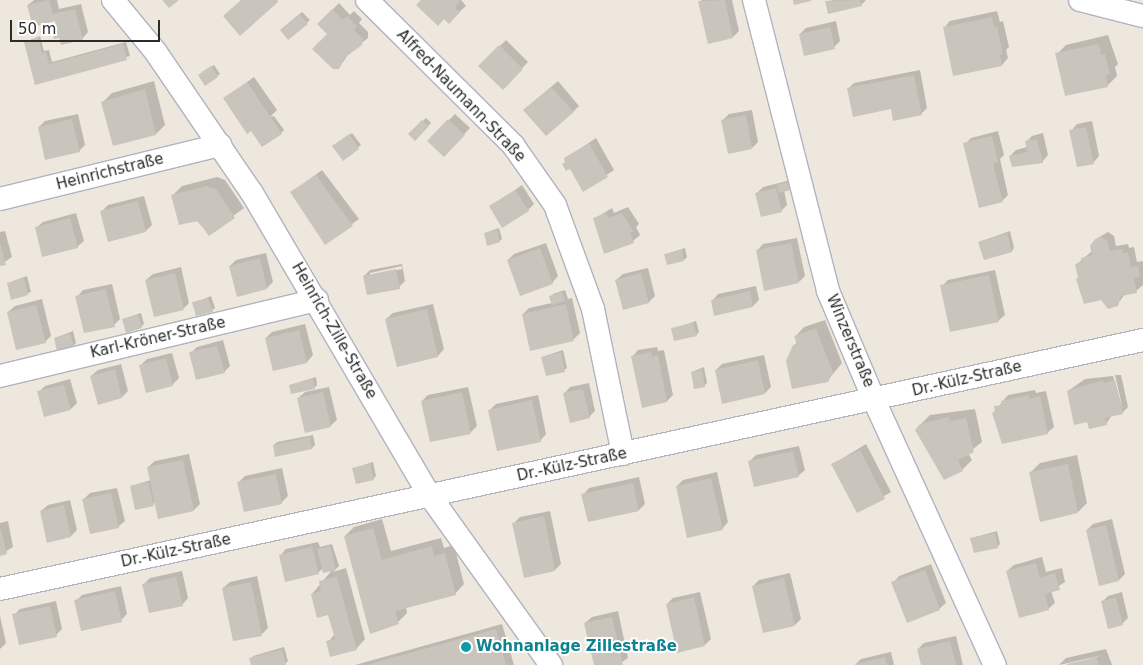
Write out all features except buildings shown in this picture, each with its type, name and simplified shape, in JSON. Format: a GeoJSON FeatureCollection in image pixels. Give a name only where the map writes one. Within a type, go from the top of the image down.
{"type":"FeatureCollection","features":[{"type":"Feature","properties":{"kind":"street","name":"Heinrich-Zille-Straße"},"geometry":{"type":"LineString","coordinates":[[113,0],[155,51],[220,146],[317,300],[430,496],[551,665]]}},
{"type":"Feature","properties":{"kind":"street","name":"Alfred-Naumann-Straße"},"geometry":{"type":"LineString","coordinates":[[367,0],[513,145],[555,205],[593,310],[623,454]]}},
{"type":"Feature","properties":{"kind":"street","name":"Winzerstraße"},"geometry":{"type":"LineString","coordinates":[[754,0],[828,291],[874,400],[995,665]]}},
{"type":"Feature","properties":{"kind":"street"},"geometry":{"type":"LineString","coordinates":[[1080,0],[1143,16]]}},
{"type":"Feature","properties":{"kind":"street","name":"Heinrichstraße"},"geometry":{"type":"LineString","coordinates":[[0,199],[220,146]]}},
{"type":"Feature","properties":{"kind":"street","name":"Karl-Kröner-Straße"},"geometry":{"type":"LineString","coordinates":[[0,376],[317,300]]}},
{"type":"Feature","properties":{"kind":"street","name":"Dr.-Külz-Straße"},"geometry":{"type":"LineString","coordinates":[[0,589],[1143,340]]}},
{"type":"Feature","properties":{"kind":"place","name":"Wohnanlage Zillestraße"},"geometry":{"type":"Point","coordinates":[466,647]}}]}
